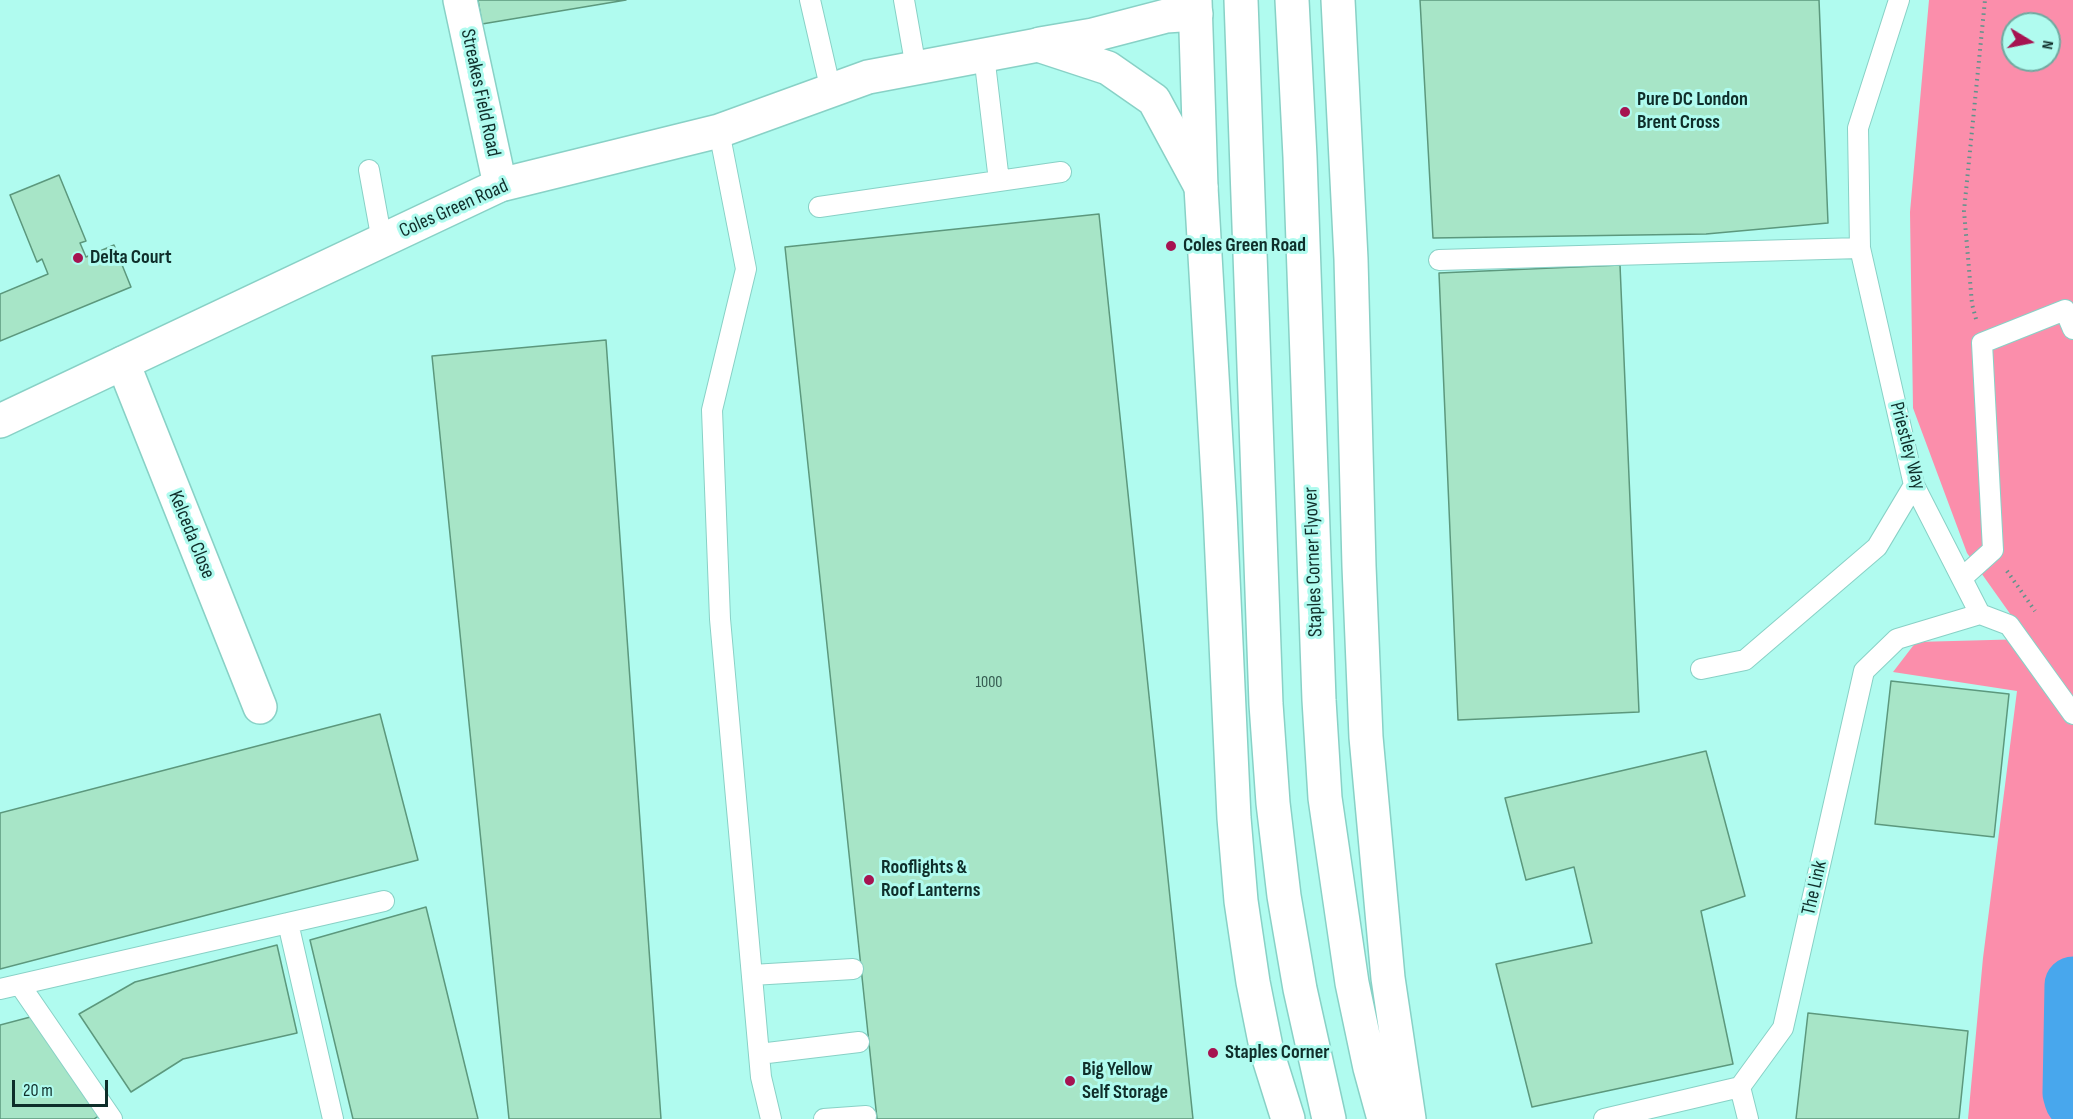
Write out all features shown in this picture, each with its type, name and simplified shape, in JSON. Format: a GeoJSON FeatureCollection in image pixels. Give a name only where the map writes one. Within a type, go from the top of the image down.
{"type":"FeatureCollection","features":[{"type":"Feature","properties":{"kind":"main road","name":"Streakes Field Road"},"geometry":{"type":"LineString","coordinates":[[460,0],[500,185]]}},
{"type":"Feature","properties":{"kind":"main road"},"geometry":{"type":"LineString","coordinates":[[1241,0],[1266,704],[1273,803],[1284,896],[1300,989],[1329,1119]]}},
{"type":"Feature","properties":{"kind":"main road","name":"Staples Corner Flyover"},"geometry":{"type":"LineString","coordinates":[[1292,0],[1300,157],[1319,700],[1325,798],[1352,983],[1370,1068],[1384,1119]]}},
{"type":"Feature","properties":{"kind":"main road"},"geometry":{"type":"LineString","coordinates":[[1338,0],[1351,259],[1359,588],[1366,737],[1388,978],[1397,1051],[1409,1119]]}},
{"type":"Feature","properties":{"kind":"main road","name":"Coles Green Road"},"geometry":{"type":"LineString","coordinates":[[0,421],[500,185],[719,131],[868,77],[1093,35],[1196,7]]}},
{"type":"Feature","properties":{"kind":"main road"},"geometry":{"type":"LineString","coordinates":[[1196,7],[1201,187],[1220,500],[1234,819],[1241,901],[1253,982],[1265,1041],[1288,1119]]}},
{"type":"Feature","properties":{"kind":"main road","name":"Coles Green Road"},"geometry":{"type":"LineString","coordinates":[[1038,45],[1108,68],[1154,100],[1201,187]]}},
{"type":"Feature","properties":{"kind":"main road","name":"Kelceda Close"},"geometry":{"type":"LineString","coordinates":[[123,363],[260,707]]}},
{"type":"Feature","properties":{"kind":"lane"},"geometry":{"type":"LineString","coordinates":[[810,0],[831,91]]}},
{"type":"Feature","properties":{"kind":"lane"},"geometry":{"type":"LineString","coordinates":[[904,0],[916,68]]}},
{"type":"Feature","properties":{"kind":"lane","name":"Priestley Way"},"geometry":{"type":"LineString","coordinates":[[1899,0],[1858,128],[1860,248],[1914,484],[1980,614]]}},
{"type":"Feature","properties":{"kind":"lane"},"geometry":{"type":"LineString","coordinates":[[984,55],[999,181]]}},
{"type":"Feature","properties":{"kind":"lane"},"geometry":{"type":"LineString","coordinates":[[719,131],[746,269],[711,410],[720,619],[761,1077],[771,1119]]}},
{"type":"Feature","properties":{"kind":"lane"},"geometry":{"type":"LineString","coordinates":[[369,170],[382,241]]}},
{"type":"Feature","properties":{"kind":"lane"},"geometry":{"type":"LineString","coordinates":[[819,207],[1061,172]]}},
{"type":"Feature","properties":{"kind":"lane"},"geometry":{"type":"LineString","coordinates":[[1439,260],[1860,248]]}},
{"type":"Feature","properties":{"kind":"lane"},"geometry":{"type":"LineString","coordinates":[[1962,578],[1993,550],[1982,343],[2065,309],[2073,329]]}},
{"type":"Feature","properties":{"kind":"lane"},"geometry":{"type":"LineString","coordinates":[[1701,669],[1745,660],[1877,547],[1914,484]]}},
{"type":"Feature","properties":{"kind":"lane"},"geometry":{"type":"LineString","coordinates":[[1980,614],[2009,625],[2073,714]]}},
{"type":"Feature","properties":{"kind":"lane","name":"The Link"},"geometry":{"type":"LineString","coordinates":[[1740,1087],[1783,1028],[1864,671],[1897,639],[1980,614]]}},
{"type":"Feature","properties":{"kind":"lane"},"geometry":{"type":"LineString","coordinates":[[0,989],[384,901]]}},
{"type":"Feature","properties":{"kind":"lane"},"geometry":{"type":"LineString","coordinates":[[288,923],[333,1119]]}},
{"type":"Feature","properties":{"kind":"lane"},"geometry":{"type":"LineString","coordinates":[[752,975],[853,969]]}},
{"type":"Feature","properties":{"kind":"lane"},"geometry":{"type":"LineString","coordinates":[[20,985],[112,1119]]}},
{"type":"Feature","properties":{"kind":"lane"},"geometry":{"type":"LineString","coordinates":[[759,1054],[859,1042]]}},
{"type":"Feature","properties":{"kind":"lane"},"geometry":{"type":"LineString","coordinates":[[1604,1119],[1740,1087],[1748,1119]]}},
{"type":"Feature","properties":{"kind":"lane"},"geometry":{"type":"LineString","coordinates":[[824,1119],[866,1116]]}},
{"type":"Feature","properties":{"kind":"path"},"geometry":{"type":"LineString","coordinates":[[1982,343],[1972,304],[1964,211],[1984,0]]}},
{"type":"Feature","properties":{"kind":"shaded area"},"geometry":{"type":"Polygon","coordinates":[[[1929,0],[2073,0],[2073,1119],[1968,1119],[1983,958],[2017,691],[1893,672],[1916,642],[2028,639],[1967,553],[1913,408],[1910,212],[1929,0]]]}},
{"type":"Feature","properties":{"kind":"building"},"geometry":{"type":"Polygon","coordinates":[[[478,0],[626,0],[482,24],[478,0]]]}},
{"type":"Feature","properties":{"kind":"building","name":"Pure DC London Brent Cross"},"geometry":{"type":"Polygon","coordinates":[[[1420,0],[1819,0],[1828,223],[1706,234],[1433,238],[1420,0]]]}},
{"type":"Feature","properties":{"kind":"building","name":"Delta Court"},"geometry":{"type":"Polygon","coordinates":[[[59,175],[86,241],[80,243],[86,257],[114,245],[131,287],[0,341],[0,294],[48,274],[42,259],[37,262],[10,195],[59,175]]]}},
{"type":"Feature","properties":{"kind":"building"},"geometry":{"type":"Polygon","coordinates":[[[1099,214],[1193,1119],[877,1119],[785,247],[1099,214]]]}},
{"type":"Feature","properties":{"kind":"building"},"geometry":{"type":"Polygon","coordinates":[[[1620,265],[1639,712],[1458,720],[1439,273],[1620,265]]]}},
{"type":"Feature","properties":{"kind":"building"},"geometry":{"type":"Polygon","coordinates":[[[606,340],[661,1119],[509,1119],[432,356],[606,340]]]}},
{"type":"Feature","properties":{"kind":"building"},"geometry":{"type":"Polygon","coordinates":[[[1891,681],[2009,694],[1994,837],[1875,824],[1891,681]]]}},
{"type":"Feature","properties":{"kind":"building"},"geometry":{"type":"Polygon","coordinates":[[[380,714],[418,860],[0,969],[0,813],[380,714]]]}},
{"type":"Feature","properties":{"kind":"building"},"geometry":{"type":"Polygon","coordinates":[[[1706,751],[1745,896],[1701,911],[1733,1064],[1532,1107],[1496,964],[1592,943],[1574,867],[1526,880],[1505,798],[1706,751]]]}},
{"type":"Feature","properties":{"kind":"building"},"geometry":{"type":"Polygon","coordinates":[[[426,907],[478,1119],[353,1119],[310,940],[426,907]]]}},
{"type":"Feature","properties":{"kind":"building"},"geometry":{"type":"Polygon","coordinates":[[[277,945],[297,1033],[183,1059],[131,1092],[79,1014],[135,982],[277,945]]]}},
{"type":"Feature","properties":{"kind":"building"},"geometry":{"type":"Polygon","coordinates":[[[1808,1013],[1968,1031],[1959,1119],[1796,1119],[1808,1013]]]}},
{"type":"Feature","properties":{"kind":"building"},"geometry":{"type":"Polygon","coordinates":[[[38,1015],[103,1113],[94,1119],[0,1119],[0,1025],[38,1015]]]}},
{"type":"Feature","properties":{"kind":"waterway"},"geometry":{"type":"LineString","coordinates":[[2073,985],[2071,1093],[2073,1100]]}},
{"type":"Feature","properties":{"kind":"place","name":"Pure DC London Brent Cross"},"geometry":{"type":"Point","coordinates":[1625,112]}},
{"type":"Feature","properties":{"kind":"place","name":"Coles Green Road"},"geometry":{"type":"Point","coordinates":[1171,246]}},
{"type":"Feature","properties":{"kind":"place","name":"Delta Court"},"geometry":{"type":"Point","coordinates":[78,258]}},
{"type":"Feature","properties":{"kind":"place","name":"Rooflights & Roof Lanterns"},"geometry":{"type":"Point","coordinates":[869,880]}},
{"type":"Feature","properties":{"kind":"place","name":"Staples Corner"},"geometry":{"type":"Point","coordinates":[1213,1053]}},
{"type":"Feature","properties":{"kind":"place","name":"Big Yellow Self Storage"},"geometry":{"type":"Point","coordinates":[1070,1081]}}]}
